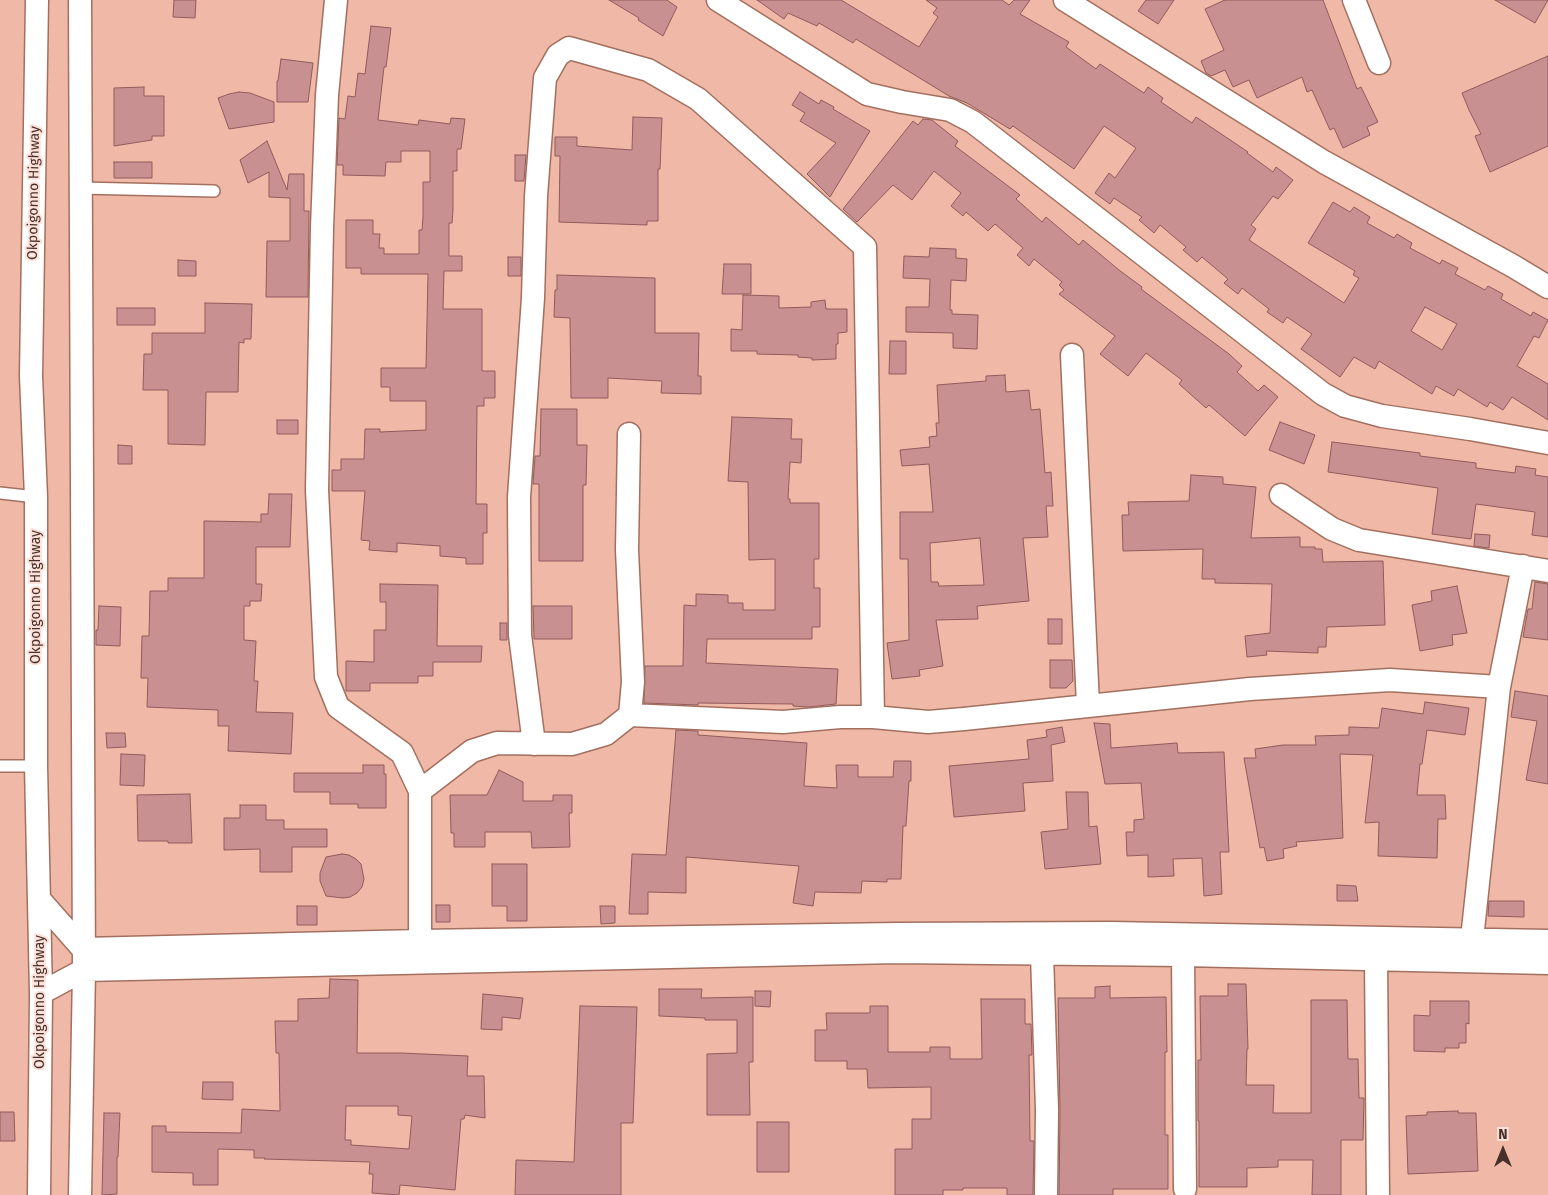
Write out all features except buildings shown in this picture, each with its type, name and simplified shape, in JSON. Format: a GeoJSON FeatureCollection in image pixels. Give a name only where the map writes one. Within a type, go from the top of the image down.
{"type":"FeatureCollection","features":[{"type":"Feature","properties":{"kind":"street","name":"Okpoigonno Highway"},"geometry":{"type":"LineString","coordinates":[[37,0],[31,376],[36,497],[36,766],[41,992],[39,1195]]}},
{"type":"Feature","properties":{"kind":"street"},"geometry":{"type":"LineString","coordinates":[[80,0],[84,960],[80,1195]]}},
{"type":"Feature","properties":{"kind":"street"},"geometry":{"type":"LineString","coordinates":[[336,0],[326,124],[317,490],[326,677],[338,707],[402,753],[420,791],[420,963]]}},
{"type":"Feature","properties":{"kind":"street"},"geometry":{"type":"LineString","coordinates":[[718,0],[867,94],[950,110],[974,122],[1323,394],[1345,406],[1382,416],[1470,429],[1548,444]]}},
{"type":"Feature","properties":{"kind":"street"},"geometry":{"type":"LineString","coordinates":[[1065,0],[1324,162],[1548,287]]}},
{"type":"Feature","properties":{"kind":"street"},"geometry":{"type":"LineString","coordinates":[[1354,0],[1379,63]]}},
{"type":"Feature","properties":{"kind":"street"},"geometry":{"type":"LineString","coordinates":[[534,744],[520,635],[518,497],[534,298],[536,196],[545,78],[558,55],[569,48],[648,70],[698,99],[865,247],[872,717]]}},
{"type":"Feature","properties":{"kind":"street"},"geometry":{"type":"LineString","coordinates":[[1072,355],[1088,705]]}},
{"type":"Feature","properties":{"kind":"street"},"geometry":{"type":"LineString","coordinates":[[629,434],[626,550],[633,682],[630,715]]}},
{"type":"Feature","properties":{"kind":"street"},"geometry":{"type":"LineString","coordinates":[[1281,495],[1332,529],[1359,540],[1548,571]]}},
{"type":"Feature","properties":{"kind":"street"},"geometry":{"type":"LineString","coordinates":[[1472,939],[1499,687],[1523,566]]}},
{"type":"Feature","properties":{"kind":"street"},"geometry":{"type":"LineString","coordinates":[[420,791],[472,751],[497,743],[572,744],[606,734],[630,715],[783,722],[840,717],[872,717],[928,722],[1250,689],[1390,680],[1499,687]]}},
{"type":"Feature","properties":{"kind":"street"},"geometry":{"type":"LineString","coordinates":[[39,899],[84,960]]}},
{"type":"Feature","properties":{"kind":"street"},"geometry":{"type":"LineString","coordinates":[[41,992],[84,960],[420,941],[897,934],[1111,934],[1548,941]]}},
{"type":"Feature","properties":{"kind":"street"},"geometry":{"type":"LineString","coordinates":[[84,960],[420,963],[886,953],[1183,955],[1548,963]]}},
{"type":"Feature","properties":{"kind":"street"},"geometry":{"type":"LineString","coordinates":[[1042,954],[1047,1110],[1046,1195]]}},
{"type":"Feature","properties":{"kind":"street"},"geometry":{"type":"LineString","coordinates":[[1183,955],[1185,1189]]}},
{"type":"Feature","properties":{"kind":"street"},"geometry":{"type":"LineString","coordinates":[[1376,959],[1378,1195]]}},
{"type":"Feature","properties":{"kind":"lane"},"geometry":{"type":"LineString","coordinates":[[80,188],[214,191]]}},
{"type":"Feature","properties":{"kind":"lane"},"geometry":{"type":"LineString","coordinates":[[0,493],[36,497]]}},
{"type":"Feature","properties":{"kind":"lane"},"geometry":{"type":"LineString","coordinates":[[0,766],[36,766]]}}]}
